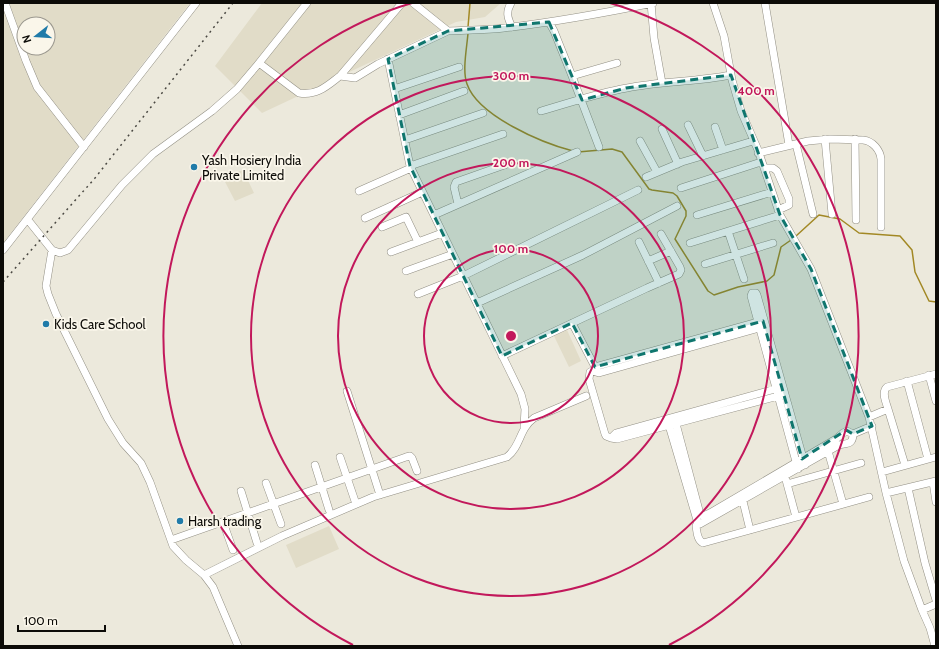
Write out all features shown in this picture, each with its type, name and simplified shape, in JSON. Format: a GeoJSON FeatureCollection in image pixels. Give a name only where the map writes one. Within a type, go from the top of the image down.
{"type":"FeatureCollection","features":[{"type":"Feature","properties":{"kind":"street"},"geometry":{"type":"LineString","coordinates":[[5,3],[36,87],[84,147]]}},
{"type":"Feature","properties":{"kind":"street"},"geometry":{"type":"LineString","coordinates":[[3,250],[28,220],[196,3]]}},
{"type":"Feature","properties":{"kind":"street"},"geometry":{"type":"LineString","coordinates":[[28,220],[52,250],[60,253],[68,250],[122,185],[154,154],[212,111],[237,89],[260,63],[307,3]]}},
{"type":"Feature","properties":{"kind":"street"},"geometry":{"type":"LineString","coordinates":[[260,63],[299,93],[314,93],[321,90],[340,76],[402,3]]}},
{"type":"Feature","properties":{"kind":"street"},"geometry":{"type":"LineString","coordinates":[[413,3],[448,31]]}},
{"type":"Feature","properties":{"kind":"street"},"geometry":{"type":"LineString","coordinates":[[511,3],[507,16],[512,26]]}},
{"type":"Feature","properties":{"kind":"street"},"geometry":{"type":"LineString","coordinates":[[340,76],[355,78],[388,59],[448,31],[549,22],[652,3],[654,38],[662,83]]}},
{"type":"Feature","properties":{"kind":"street"},"geometry":{"type":"LineString","coordinates":[[713,3],[724,36],[731,74],[741,111],[779,212],[811,269],[869,417],[886,493],[904,561],[930,628],[935,646]]}},
{"type":"Feature","properties":{"kind":"street"},"geometry":{"type":"LineString","coordinates":[[765,3],[789,145]]}},
{"type":"Feature","properties":{"kind":"street"},"geometry":{"type":"LineString","coordinates":[[549,22],[582,100],[599,147]]}},
{"type":"Feature","properties":{"kind":"street"},"geometry":{"type":"LineString","coordinates":[[204,575],[282,536],[356,504],[380,495],[507,457],[513,452],[524,427],[525,409],[521,394],[410,167],[388,59]]}},
{"type":"Feature","properties":{"kind":"street"},"geometry":{"type":"LineString","coordinates":[[572,76],[617,63]]}},
{"type":"Feature","properties":{"kind":"street"},"geometry":{"type":"LineString","coordinates":[[394,89],[460,67]]}},
{"type":"Feature","properties":{"kind":"street"},"geometry":{"type":"LineString","coordinates":[[541,110],[626,88],[662,83],[708,80],[731,74]]}},
{"type":"Feature","properties":{"kind":"street"},"geometry":{"type":"LineString","coordinates":[[399,115],[464,91]]}},
{"type":"Feature","properties":{"kind":"street"},"geometry":{"type":"LineString","coordinates":[[405,140],[483,113]]}},
{"type":"Feature","properties":{"kind":"street"},"geometry":{"type":"LineString","coordinates":[[688,125],[703,156]]}},
{"type":"Feature","properties":{"kind":"street"},"geometry":{"type":"LineString","coordinates":[[715,127],[723,150]]}},
{"type":"Feature","properties":{"kind":"street"},"geometry":{"type":"LineString","coordinates":[[662,129],[678,164]]}},
{"type":"Feature","properties":{"kind":"street"},"geometry":{"type":"LineString","coordinates":[[359,191],[410,167],[503,134]]}},
{"type":"Feature","properties":{"kind":"street"},"geometry":{"type":"LineString","coordinates":[[758,153],[789,145],[825,139],[855,139],[869,142],[877,148],[881,155],[881,227]]}},
{"type":"Feature","properties":{"kind":"street"},"geometry":{"type":"LineString","coordinates":[[825,139],[832,214]]}},
{"type":"Feature","properties":{"kind":"street"},"geometry":{"type":"LineString","coordinates":[[855,139],[856,220]]}},
{"type":"Feature","properties":{"kind":"street"},"geometry":{"type":"LineString","coordinates":[[640,141],[657,172]]}},
{"type":"Feature","properties":{"kind":"street"},"geometry":{"type":"LineString","coordinates":[[646,177],[678,164],[753,141]]}},
{"type":"Feature","properties":{"kind":"street"},"geometry":{"type":"LineString","coordinates":[[796,144],[813,214]]}},
{"type":"Feature","properties":{"kind":"street"},"geometry":{"type":"LineString","coordinates":[[434,215],[577,152]]}},
{"type":"Feature","properties":{"kind":"street"},"geometry":{"type":"LineString","coordinates":[[458,204],[454,187],[456,182],[513,162]]}},
{"type":"Feature","properties":{"kind":"street"},"geometry":{"type":"LineString","coordinates":[[681,188],[762,165],[773,168],[777,171],[789,199],[789,205],[779,212],[690,243]]}},
{"type":"Feature","properties":{"kind":"street"},"geometry":{"type":"LineString","coordinates":[[418,294],[463,276],[638,190]]}},
{"type":"Feature","properties":{"kind":"street"},"geometry":{"type":"LineString","coordinates":[[365,218],[422,191]]}},
{"type":"Feature","properties":{"kind":"street"},"geometry":{"type":"LineString","coordinates":[[697,214],[772,192]]}},
{"type":"Feature","properties":{"kind":"street"},"geometry":{"type":"LineString","coordinates":[[477,303],[578,258],[677,206]]}},
{"type":"Feature","properties":{"kind":"street"},"geometry":{"type":"LineString","coordinates":[[382,227],[406,216],[418,242]]}},
{"type":"Feature","properties":{"kind":"street"},"geometry":{"type":"LineString","coordinates":[[728,231],[744,279]]}},
{"type":"Feature","properties":{"kind":"street"},"geometry":{"type":"LineString","coordinates":[[391,252],[442,233]]}},
{"type":"Feature","properties":{"kind":"street"},"geometry":{"type":"LineString","coordinates":[[502,356],[681,272],[680,267],[661,234]]}},
{"type":"Feature","properties":{"kind":"street"},"geometry":{"type":"LineString","coordinates":[[639,242],[659,283]]}},
{"type":"Feature","properties":{"kind":"street"},"geometry":{"type":"LineString","coordinates":[[705,264],[773,243]]}},
{"type":"Feature","properties":{"kind":"street"},"geometry":{"type":"LineString","coordinates":[[52,250],[46,286],[56,314],[108,419],[123,443],[141,463],[150,482],[171,540],[177,551],[204,575],[213,587],[238,646]]}},
{"type":"Feature","properties":{"kind":"street"},"geometry":{"type":"LineString","coordinates":[[648,261],[671,251]]}},
{"type":"Feature","properties":{"kind":"street"},"geometry":{"type":"LineString","coordinates":[[406,271],[452,254]]}},
{"type":"Feature","properties":{"kind":"street"},"geometry":{"type":"LineString","coordinates":[[572,323],[594,369],[599,373],[761,324],[800,464]]}},
{"type":"Feature","properties":{"kind":"street"},"geometry":{"type":"LineString","coordinates":[[594,369],[590,372],[589,379],[605,434],[606,436],[617,439],[672,421],[780,392]]}},
{"type":"Feature","properties":{"kind":"street"},"geometry":{"type":"LineString","coordinates":[[905,465],[888,409],[884,389],[932,374],[936,401]]}},
{"type":"Feature","properties":{"kind":"street"},"geometry":{"type":"LineString","coordinates":[[906,381],[928,459]]}},
{"type":"Feature","properties":{"kind":"street"},"geometry":{"type":"LineString","coordinates":[[347,391],[380,495]]}},
{"type":"Feature","properties":{"kind":"street"},"geometry":{"type":"LineString","coordinates":[[524,427],[534,418],[586,396]]}},
{"type":"Feature","properties":{"kind":"street"},"geometry":{"type":"LineString","coordinates":[[869,417],[888,409]]}},
{"type":"Feature","properties":{"kind":"street"},"geometry":{"type":"LineString","coordinates":[[672,421],[700,514],[703,516],[706,515],[742,498]]}},
{"type":"Feature","properties":{"kind":"street"},"geometry":{"type":"LineString","coordinates":[[672,421],[698,522],[696,526],[697,534],[703,543],[869,497]]}},
{"type":"Feature","properties":{"kind":"street"},"geometry":{"type":"LineString","coordinates":[[698,522],[700,524],[704,523],[742,498],[800,464],[845,432],[853,434],[872,426]]}},
{"type":"Feature","properties":{"kind":"street"},"geometry":{"type":"LineString","coordinates":[[800,464],[839,445],[850,444],[853,441],[853,434]]}},
{"type":"Feature","properties":{"kind":"street"},"geometry":{"type":"LineString","coordinates":[[828,451],[843,504]]}},
{"type":"Feature","properties":{"kind":"street"},"geometry":{"type":"LineString","coordinates":[[171,540],[410,456],[417,471]]}},
{"type":"Feature","properties":{"kind":"street"},"geometry":{"type":"LineString","coordinates":[[340,457],[356,504]]}},
{"type":"Feature","properties":{"kind":"street"},"geometry":{"type":"LineString","coordinates":[[882,472],[936,457]]}},
{"type":"Feature","properties":{"kind":"street"},"geometry":{"type":"LineString","coordinates":[[787,484],[861,463]]}},
{"type":"Feature","properties":{"kind":"street"},"geometry":{"type":"LineString","coordinates":[[315,465],[329,510]]}},
{"type":"Feature","properties":{"kind":"street"},"geometry":{"type":"LineString","coordinates":[[784,474],[796,517]]}},
{"type":"Feature","properties":{"kind":"street"},"geometry":{"type":"LineString","coordinates":[[886,493],[934,481],[936,502]]}},
{"type":"Feature","properties":{"kind":"street"},"geometry":{"type":"LineString","coordinates":[[266,484],[281,524]]}},
{"type":"Feature","properties":{"kind":"street"},"geometry":{"type":"LineString","coordinates":[[908,488],[927,570],[936,600]]}},
{"type":"Feature","properties":{"kind":"street"},"geometry":{"type":"LineString","coordinates":[[241,490],[257,543]]}},
{"type":"Feature","properties":{"kind":"street"},"geometry":{"type":"LineString","coordinates":[[742,498],[750,530]]}},
{"type":"Feature","properties":{"kind":"street"},"geometry":{"type":"LineString","coordinates":[[222,522],[233,550]]}},
{"type":"Feature","properties":{"kind":"street"},"geometry":{"type":"LineString","coordinates":[[922,610],[936,604]]}},
{"type":"Feature","properties":{"kind":"highlighted area"},"geometry":{"type":"Polygon","coordinates":[[[549,22],[582,100],[626,88],[731,75],[780,215],[811,269],[872,426],[853,434],[846,430],[802,459],[763,321],[595,367],[572,323],[502,356],[410,166],[388,59],[448,31],[549,22]]]}},
{"type":"Feature","properties":{"kind":"shaded area"},"geometry":{"type":"Polygon","coordinates":[[[3,3],[190,3],[3,243],[3,3]]]}},
{"type":"Feature","properties":{"kind":"shaded area"},"geometry":{"type":"Polygon","coordinates":[[[262,3],[501,3],[485,17],[456,22],[262,113],[215,66],[262,3]]]}},
{"type":"Feature","properties":{"kind":"shaded area"},"geometry":{"type":"Polygon","coordinates":[[[243,170],[254,193],[235,201],[223,178],[243,170]]]}},
{"type":"Feature","properties":{"kind":"shaded area"},"geometry":{"type":"Polygon","coordinates":[[[567,330],[581,361],[569,367],[554,336],[567,330]]]}},
{"type":"Feature","properties":{"kind":"shaded area"},"geometry":{"type":"Polygon","coordinates":[[[329,526],[339,549],[296,568],[286,545],[329,526]]]}},
{"type":"Feature","properties":{"kind":"waterway"},"geometry":{"type":"LineString","coordinates":[[468,27],[470,3]]}},
{"type":"Feature","properties":{"kind":"waterway"},"geometry":{"type":"LineString","coordinates":[[468,33],[465,73],[467,84],[473,96],[484,107],[512,126],[545,142],[573,151]]}},
{"type":"Feature","properties":{"kind":"waterway"},"geometry":{"type":"LineString","coordinates":[[578,152],[612,149],[622,152],[649,189],[673,193],[677,196],[686,211],[686,216],[675,239],[708,291],[714,295],[738,287],[767,281],[774,275],[781,247],[791,240]]}},
{"type":"Feature","properties":{"kind":"waterway"},"geometry":{"type":"LineString","coordinates":[[796,236],[819,215],[840,219],[859,233],[900,236],[912,250],[915,272],[929,301],[936,302]]}},
{"type":"Feature","properties":{"kind":"railway"},"geometry":{"type":"LineString","coordinates":[[3,282],[95,178],[233,3]]}},
{"type":"Feature","properties":{"kind":"place","name":"Yash Hosiery India Private Limited"},"geometry":{"type":"Point","coordinates":[194,167]}},
{"type":"Feature","properties":{"kind":"place","name":"Kids Care School"},"geometry":{"type":"Point","coordinates":[46,324]}},
{"type":"Feature","properties":{"kind":"place","name":"Harsh trading"},"geometry":{"type":"Point","coordinates":[180,521]}}]}
